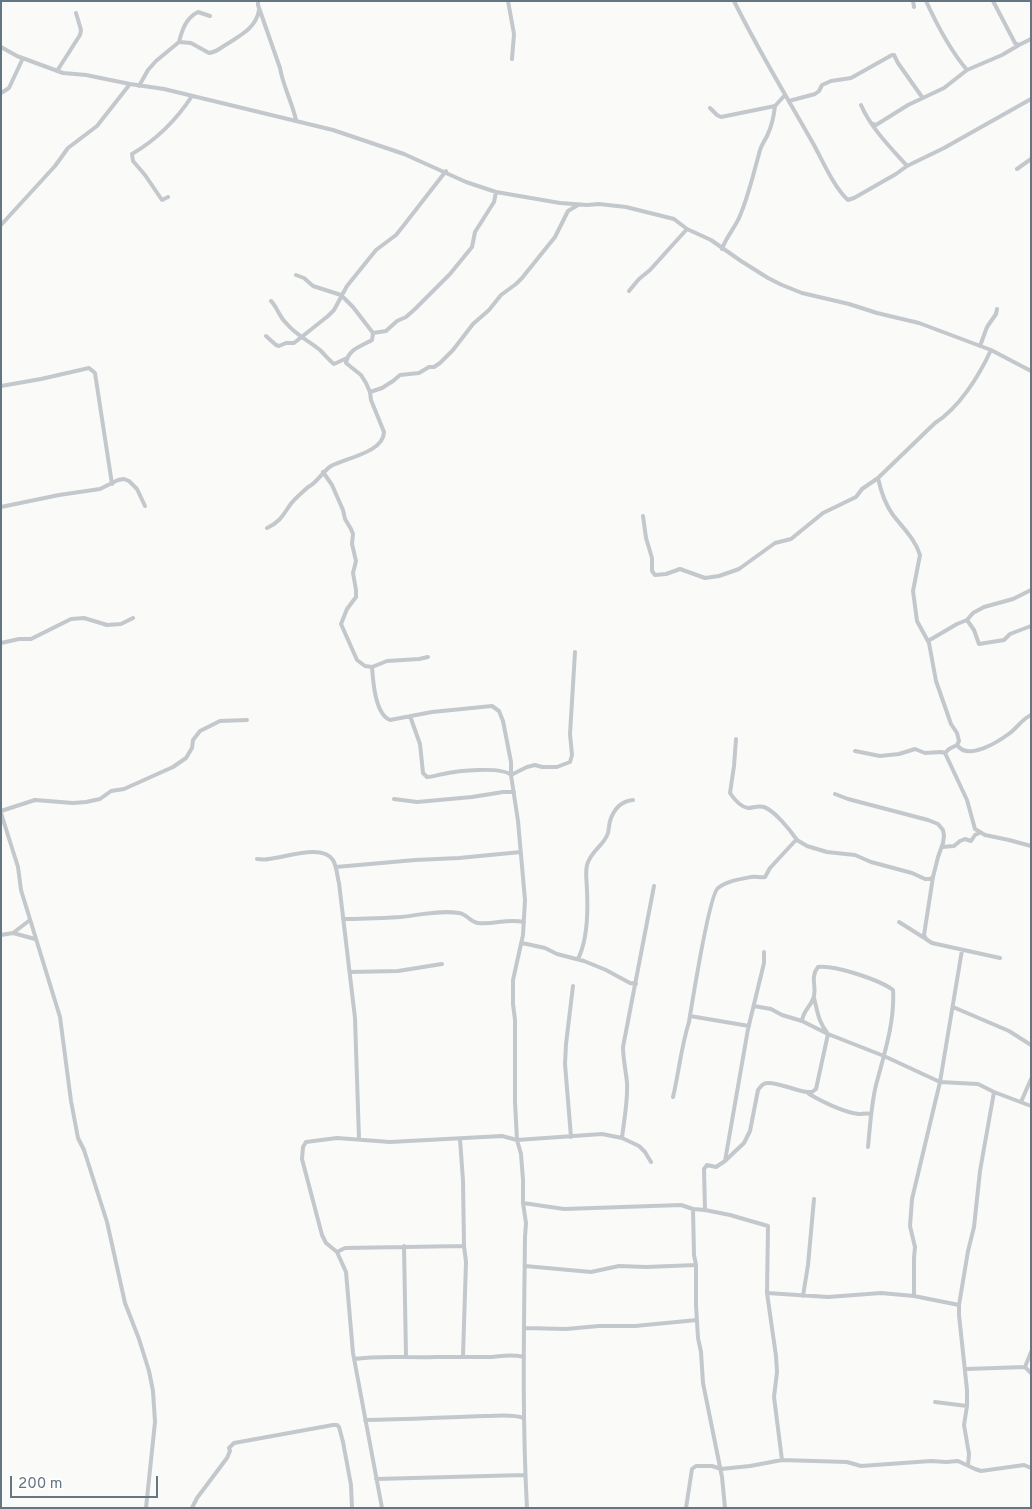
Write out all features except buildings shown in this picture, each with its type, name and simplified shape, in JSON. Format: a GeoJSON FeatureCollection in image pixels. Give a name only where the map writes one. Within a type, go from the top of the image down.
{"type":"FeatureCollection","features":[{"type":"Feature","properties":{"kind":"street"},"geometry":{"type":"LineString","coordinates":[[258,1],[259,10],[296,120]]}},
{"type":"Feature","properties":{"kind":"street"},"geometry":{"type":"LineString","coordinates":[[508,1],[514,34],[512,59]]}},
{"type":"Feature","properties":{"kind":"street"},"geometry":{"type":"LineString","coordinates":[[913,1],[914,7]]}},
{"type":"Feature","properties":{"kind":"street"},"geometry":{"type":"LineString","coordinates":[[926,1],[936,24],[967,70]]}},
{"type":"Feature","properties":{"kind":"street"},"geometry":{"type":"LineString","coordinates":[[993,1],[1012,38],[1019,45]]}},
{"type":"Feature","properties":{"kind":"street"},"geometry":{"type":"LineString","coordinates":[[736,2],[742,18],[785,95],[837,185],[848,200],[896,174],[906,166],[944,148],[1031,99]]}},
{"type":"Feature","properties":{"kind":"street"},"geometry":{"type":"LineString","coordinates":[[179,42],[191,43],[209,53],[217,52],[248,30],[256,20],[259,10]]}},
{"type":"Feature","properties":{"kind":"street"},"geometry":{"type":"LineString","coordinates":[[139,86],[148,70],[156,61],[179,42],[183,29],[193,15],[198,12],[210,16]]}},
{"type":"Feature","properties":{"kind":"street"},"geometry":{"type":"LineString","coordinates":[[57,71],[80,35],[81,30],[76,13]]}},
{"type":"Feature","properties":{"kind":"street"},"geometry":{"type":"LineString","coordinates":[[871,123],[876,125],[922,98],[944,88],[967,70],[1002,55],[1031,39]]}},
{"type":"Feature","properties":{"kind":"street"},"geometry":{"type":"LineString","coordinates":[[1,47],[23,58],[63,73],[86,75],[164,89],[296,120],[404,154],[466,182],[496,192],[560,203],[578,205],[599,204],[638,210],[674,219],[687,229],[711,240],[768,278],[802,293],[920,323],[991,350],[1031,371]]}},
{"type":"Feature","properties":{"kind":"street"},"geometry":{"type":"LineString","coordinates":[[789,100],[815,94],[822,85],[831,81],[851,78],[892,54],[922,98]]}},
{"type":"Feature","properties":{"kind":"street"},"geometry":{"type":"LineString","coordinates":[[1,93],[9,88],[23,58]]}},
{"type":"Feature","properties":{"kind":"street"},"geometry":{"type":"LineString","coordinates":[[1,226],[55,166],[68,148],[97,126],[130,84]]}},
{"type":"Feature","properties":{"kind":"street"},"geometry":{"type":"LineString","coordinates":[[722,249],[725,240],[744,207],[758,155],[767,135],[775,106],[785,95]]}},
{"type":"Feature","properties":{"kind":"street"},"geometry":{"type":"LineString","coordinates":[[168,197],[162,200],[133,161],[132,154],[159,135],[192,96]]}},
{"type":"Feature","properties":{"kind":"street"},"geometry":{"type":"LineString","coordinates":[[861,105],[871,123],[906,166]]}},
{"type":"Feature","properties":{"kind":"street"},"geometry":{"type":"LineString","coordinates":[[710,108],[721,117],[775,106]]}},
{"type":"Feature","properties":{"kind":"street"},"geometry":{"type":"LineString","coordinates":[[1017,169],[1031,159]]}},
{"type":"Feature","properties":{"kind":"street"},"geometry":{"type":"LineString","coordinates":[[266,336],[279,346],[286,342],[294,343],[328,316],[334,310],[346,286],[376,250],[396,235],[404,226],[446,172]]}},
{"type":"Feature","properties":{"kind":"street"},"geometry":{"type":"LineString","coordinates":[[373,333],[386,331],[397,321],[411,313],[450,274],[472,247],[476,232],[494,202],[496,192]]}},
{"type":"Feature","properties":{"kind":"street"},"geometry":{"type":"LineString","coordinates":[[370,392],[382,388],[400,375],[419,373],[440,363],[501,295],[516,284],[554,237],[568,211],[578,205]]}},
{"type":"Feature","properties":{"kind":"street"},"geometry":{"type":"LineString","coordinates":[[629,291],[638,279],[650,270],[687,229]]}},
{"type":"Feature","properties":{"kind":"street"},"geometry":{"type":"LineString","coordinates":[[270,301],[284,322],[321,351],[334,364],[347,358],[351,352],[372,340],[373,333],[353,306],[341,295],[313,286],[304,278],[296,275]]}},
{"type":"Feature","properties":{"kind":"street"},"geometry":{"type":"LineString","coordinates":[[980,346],[986,327],[996,314],[997,309]]}},
{"type":"Feature","properties":{"kind":"street"},"geometry":{"type":"LineString","coordinates":[[643,516],[646,538],[652,558],[652,571],[655,575],[666,574],[680,569],[705,578],[719,576],[740,569],[775,543],[791,539],[823,513],[856,497],[862,489],[878,478],[936,423],[946,417],[958,403],[991,350]]}},
{"type":"Feature","properties":{"kind":"street"},"geometry":{"type":"LineString","coordinates":[[267,528],[282,517],[290,505],[323,472],[332,466],[379,446],[383,440],[384,432],[371,400],[370,392],[361,375],[346,362],[347,358]]}},
{"type":"Feature","properties":{"kind":"street"},"geometry":{"type":"LineString","coordinates":[[1,386],[41,380],[89,368],[93,370],[112,484]]}},
{"type":"Feature","properties":{"kind":"street"},"geometry":{"type":"LineString","coordinates":[[323,472],[332,485],[353,534],[352,544],[356,558],[353,573],[356,597],[347,609],[341,624],[357,660],[365,666],[372,667],[387,661],[419,659],[428,656]]}},
{"type":"Feature","properties":{"kind":"street"},"geometry":{"type":"LineString","coordinates":[[878,478],[881,493],[893,514],[918,549],[920,555],[913,591],[917,620],[928,641],[936,681],[959,741],[957,745],[945,753]]}},
{"type":"Feature","properties":{"kind":"street"},"geometry":{"type":"LineString","coordinates":[[1,507],[100,489],[118,480],[129,481],[137,489],[146,506]]}},
{"type":"Feature","properties":{"kind":"street"},"geometry":{"type":"LineString","coordinates":[[928,641],[957,624],[968,620],[973,613],[984,607],[1031,590]]}},
{"type":"Feature","properties":{"kind":"street"},"geometry":{"type":"LineString","coordinates":[[1,643],[19,639],[31,639],[71,619],[84,618],[107,625],[121,624],[133,618]]}},
{"type":"Feature","properties":{"kind":"street"},"geometry":{"type":"LineString","coordinates":[[968,620],[979,644],[1004,640],[1010,634],[1031,626]]}},
{"type":"Feature","properties":{"kind":"street"},"geometry":{"type":"LineString","coordinates":[[511,775],[535,765],[557,767],[570,762],[572,755],[570,734],[575,652]]}},
{"type":"Feature","properties":{"kind":"street"},"geometry":{"type":"LineString","coordinates":[[372,667],[374,686],[380,708],[385,718],[390,720],[432,712],[492,706],[499,711],[503,721],[511,762],[525,900],[522,943],[513,980],[513,1004],[516,1020],[515,1102],[526,1223],[524,1418],[527,1508]]}},
{"type":"Feature","properties":{"kind":"street"},"geometry":{"type":"LineString","coordinates":[[957,745],[963,752],[990,746],[1009,734],[1031,715]]}},
{"type":"Feature","properties":{"kind":"street"},"geometry":{"type":"LineString","coordinates":[[410,716],[420,744],[423,773],[427,777],[481,770],[506,771],[511,775]]}},
{"type":"Feature","properties":{"kind":"street"},"geometry":{"type":"LineString","coordinates":[[146,1508],[155,1422],[153,1391],[149,1371],[125,1303],[107,1222],[84,1150],[78,1138],[60,1017],[35,939],[21,890],[18,866],[1,812],[35,800],[73,803],[100,799],[111,792],[124,789],[173,766],[186,758],[192,748],[193,740],[200,731],[220,721],[247,720]]}},
{"type":"Feature","properties":{"kind":"street"},"geometry":{"type":"LineString","coordinates":[[736,739],[730,793],[742,806],[749,808],[763,806],[775,814],[797,840],[807,846],[827,852],[855,855],[871,862],[912,873],[924,879],[933,877]]}},
{"type":"Feature","properties":{"kind":"street"},"geometry":{"type":"LineString","coordinates":[[855,751],[880,756],[899,754],[915,749],[926,753],[945,753]]}},
{"type":"Feature","properties":{"kind":"street"},"geometry":{"type":"LineString","coordinates":[[945,753],[967,800],[976,830],[979,833],[1031,846]]}},
{"type":"Feature","properties":{"kind":"street"},"geometry":{"type":"LineString","coordinates":[[394,799],[418,802],[514,792]]}},
{"type":"Feature","properties":{"kind":"street"},"geometry":{"type":"LineString","coordinates":[[835,794],[914,816],[938,824],[943,830],[942,848],[933,877],[924,935],[926,939]]}},
{"type":"Feature","properties":{"kind":"street"},"geometry":{"type":"LineString","coordinates":[[578,960],[587,917],[588,890],[586,875],[589,858],[608,835],[611,818],[619,805],[625,801],[633,800]]}},
{"type":"Feature","properties":{"kind":"street"},"geometry":{"type":"LineString","coordinates":[[1,829],[7,828]]}},
{"type":"Feature","properties":{"kind":"street"},"geometry":{"type":"LineString","coordinates":[[942,848],[954,846],[960,841],[971,840],[979,833]]}},
{"type":"Feature","properties":{"kind":"street"},"geometry":{"type":"LineString","coordinates":[[673,1097],[702,948],[716,889],[730,882],[752,876],[766,877],[770,868],[797,840]]}},
{"type":"Feature","properties":{"kind":"street"},"geometry":{"type":"LineString","coordinates":[[256,859],[269,859],[307,852],[323,852],[332,858],[336,867],[355,1018],[359,1139]]}},
{"type":"Feature","properties":{"kind":"street"},"geometry":{"type":"LineString","coordinates":[[336,867],[521,852]]}},
{"type":"Feature","properties":{"kind":"street"},"geometry":{"type":"LineString","coordinates":[[622,1138],[627,1082],[623,1047],[654,886]]}},
{"type":"Feature","properties":{"kind":"street"},"geometry":{"type":"LineString","coordinates":[[343,918],[381,918],[432,913],[458,913],[466,915],[472,922],[478,923],[491,924],[514,920],[524,922]]}},
{"type":"Feature","properties":{"kind":"street"},"geometry":{"type":"LineString","coordinates":[[13,934],[30,920]]}},
{"type":"Feature","properties":{"kind":"street"},"geometry":{"type":"LineString","coordinates":[[899,922],[932,943],[1000,958]]}},
{"type":"Feature","properties":{"kind":"street"},"geometry":{"type":"LineString","coordinates":[[1,935],[13,934],[35,939]]}},
{"type":"Feature","properties":{"kind":"street"},"geometry":{"type":"LineString","coordinates":[[522,943],[545,948],[557,954],[596,965],[621,979],[636,984]]}},
{"type":"Feature","properties":{"kind":"street"},"geometry":{"type":"LineString","coordinates":[[914,1296],[915,1247],[910,1226],[912,1199],[940,1082],[962,950]]}},
{"type":"Feature","properties":{"kind":"street"},"geometry":{"type":"LineString","coordinates":[[725,1161],[749,1026],[764,963],[764,952]]}},
{"type":"Feature","properties":{"kind":"street"},"geometry":{"type":"LineString","coordinates":[[350,972],[398,971],[442,964]]}},
{"type":"Feature","properties":{"kind":"street"},"geometry":{"type":"LineString","coordinates":[[807,1092],[812,1092],[816,1089],[828,1034],[818,1019],[814,998],[814,973],[818,967],[835,968],[886,984],[893,990],[894,1002],[871,1114],[868,1148]]}},
{"type":"Feature","properties":{"kind":"street"},"geometry":{"type":"LineString","coordinates":[[571,1137],[565,1064],[573,986]]}},
{"type":"Feature","properties":{"kind":"street"},"geometry":{"type":"LineString","coordinates":[[802,1021],[804,1011],[814,998]]}},
{"type":"Feature","properties":{"kind":"street"},"geometry":{"type":"LineString","coordinates":[[754,1006],[771,1009],[802,1021],[940,1082],[978,1084],[1031,1106]]}},
{"type":"Feature","properties":{"kind":"street"},"geometry":{"type":"LineString","coordinates":[[953,1007],[1009,1031],[1031,1046]]}},
{"type":"Feature","properties":{"kind":"street"},"geometry":{"type":"LineString","coordinates":[[690,1016],[749,1026]]}},
{"type":"Feature","properties":{"kind":"street"},"geometry":{"type":"LineString","coordinates":[[1021,1102],[1031,1079]]}},
{"type":"Feature","properties":{"kind":"street"},"geometry":{"type":"LineString","coordinates":[[705,1210],[704,1169],[707,1165],[716,1167],[744,1143],[750,1131],[758,1090],[761,1085],[767,1083],[775,1084],[807,1092],[827,1103],[850,1112],[871,1114]]}},
{"type":"Feature","properties":{"kind":"street"},"geometry":{"type":"LineString","coordinates":[[968,1465],[969,1454],[964,1425],[967,1406],[966,1369],[959,1305],[968,1250],[974,1228],[980,1171],[994,1092]]}},
{"type":"Feature","properties":{"kind":"street"},"geometry":{"type":"LineString","coordinates":[[382,1508],[354,1360],[346,1272],[337,1252],[326,1243],[322,1235],[302,1159],[302,1147],[306,1142],[337,1138],[390,1142],[502,1136],[518,1140],[602,1134],[622,1138],[639,1146],[651,1162]]}},
{"type":"Feature","properties":{"kind":"street"},"geometry":{"type":"LineString","coordinates":[[460,1139],[466,1262],[463,1356]]}},
{"type":"Feature","properties":{"kind":"street"},"geometry":{"type":"LineString","coordinates":[[803,1296],[814,1199]]}},
{"type":"Feature","properties":{"kind":"street"},"geometry":{"type":"LineString","coordinates":[[523,1203],[564,1210],[681,1205],[768,1226],[768,1293],[777,1372],[774,1397],[782,1460]]}},
{"type":"Feature","properties":{"kind":"street"},"geometry":{"type":"LineString","coordinates":[[693,1209],[697,1320],[703,1383],[721,1469],[725,1508]]}},
{"type":"Feature","properties":{"kind":"street"},"geometry":{"type":"LineString","coordinates":[[404,1246],[406,1357]]}},
{"type":"Feature","properties":{"kind":"street"},"geometry":{"type":"LineString","coordinates":[[337,1252],[345,1248],[464,1246]]}},
{"type":"Feature","properties":{"kind":"street"},"geometry":{"type":"LineString","coordinates":[[525,1266],[591,1272],[619,1266],[696,1265]]}},
{"type":"Feature","properties":{"kind":"street"},"geometry":{"type":"LineString","coordinates":[[768,1293],[828,1297],[882,1293],[914,1296],[959,1305]]}},
{"type":"Feature","properties":{"kind":"street"},"geometry":{"type":"LineString","coordinates":[[525,1328],[566,1329],[599,1326],[635,1326],[697,1320]]}},
{"type":"Feature","properties":{"kind":"street"},"geometry":{"type":"LineString","coordinates":[[1025,1367],[1031,1352]]}},
{"type":"Feature","properties":{"kind":"street"},"geometry":{"type":"LineString","coordinates":[[354,1360],[363,1358],[463,1356],[484,1358],[511,1354],[524,1358]]}},
{"type":"Feature","properties":{"kind":"street"},"geometry":{"type":"LineString","coordinates":[[966,1369],[1008,1366],[1025,1367],[1031,1373]]}},
{"type":"Feature","properties":{"kind":"street"},"geometry":{"type":"LineString","coordinates":[[935,1402],[967,1406]]}},
{"type":"Feature","properties":{"kind":"street"},"geometry":{"type":"LineString","coordinates":[[365,1420],[502,1416],[519,1416],[524,1418]]}},
{"type":"Feature","properties":{"kind":"street"},"geometry":{"type":"LineString","coordinates":[[192,1508],[197,1498],[223,1464],[230,1451],[229,1448],[234,1443],[333,1425],[337,1425],[339,1428],[343,1442],[351,1484],[352,1508]]}},
{"type":"Feature","properties":{"kind":"street"},"geometry":{"type":"LineString","coordinates":[[686,1508],[692,1469],[696,1466],[712,1466],[721,1469],[782,1460],[847,1462],[862,1466],[931,1460],[958,1461],[975,1469],[982,1470],[1024,1465],[1031,1468]]}},
{"type":"Feature","properties":{"kind":"street"},"geometry":{"type":"LineString","coordinates":[[376,1479],[525,1475]]}}]}
